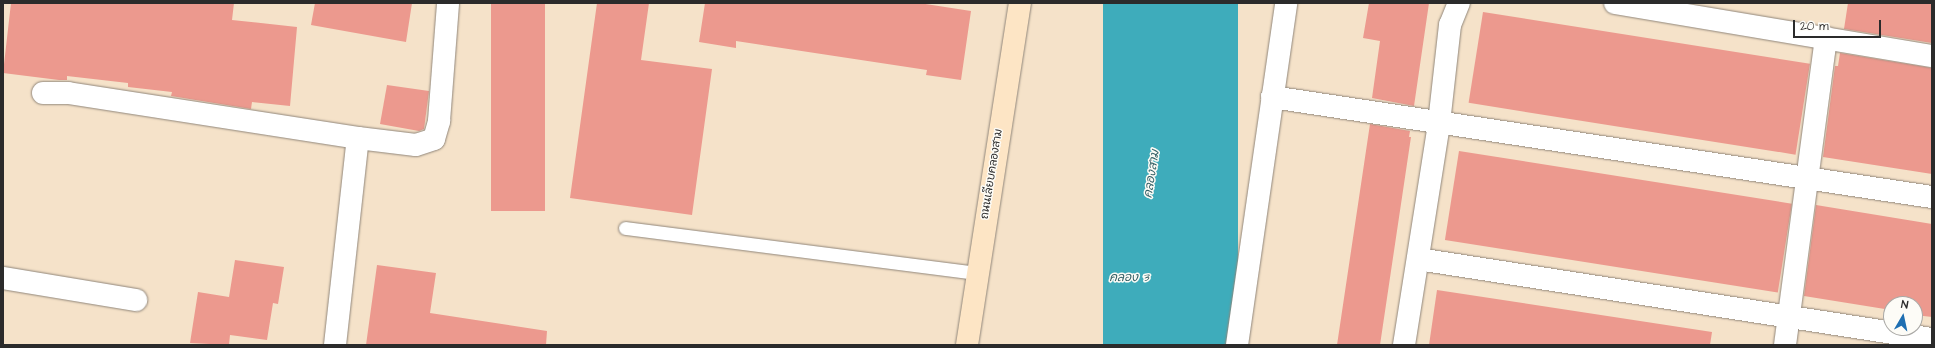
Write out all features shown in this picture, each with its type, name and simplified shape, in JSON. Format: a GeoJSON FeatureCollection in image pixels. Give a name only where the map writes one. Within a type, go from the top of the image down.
{"type":"FeatureCollection","features":[{"type":"Feature","properties":{"kind":"main road","name":"ถนนเลียบคลองสาม"},"geometry":{"type":"LineString","coordinates":[[967,345],[976,273],[1020,3]]}},
{"type":"Feature","properties":{"kind":"street"},"geometry":{"type":"LineString","coordinates":[[43,93],[68,94],[358,138],[416,145],[434,139],[439,121],[448,3]]}},
{"type":"Feature","properties":{"kind":"street"},"geometry":{"type":"LineString","coordinates":[[1237,345],[1286,3]]}},
{"type":"Feature","properties":{"kind":"street"},"geometry":{"type":"LineString","coordinates":[[1404,345],[1439,123],[1450,25],[1459,3]]}},
{"type":"Feature","properties":{"kind":"street"},"geometry":{"type":"LineString","coordinates":[[1615,3],[1932,56]]}},
{"type":"Feature","properties":{"kind":"street"},"geometry":{"type":"LineString","coordinates":[[1785,345],[1826,38]]}},
{"type":"Feature","properties":{"kind":"street"},"geometry":{"type":"LineString","coordinates":[[1272,97],[1932,197]]}},
{"type":"Feature","properties":{"kind":"street"},"geometry":{"type":"LineString","coordinates":[[335,345],[358,138]]}},
{"type":"Feature","properties":{"kind":"street"},"geometry":{"type":"LineString","coordinates":[[1418,259],[1932,339]]}},
{"type":"Feature","properties":{"kind":"street"},"geometry":{"type":"LineString","coordinates":[[3,278],[136,300]]}},
{"type":"Feature","properties":{"kind":"lane"},"geometry":{"type":"LineString","coordinates":[[625,228],[976,273]]}},
{"type":"Feature","properties":{"kind":"water","name":"คลอง 3"},"geometry":{"type":"Polygon","coordinates":[[[1103,3],[1238,3],[1238,345],[1103,345],[1103,3]]]}},
{"type":"Feature","properties":{"kind":"building"},"geometry":{"type":"Polygon","coordinates":[[[11,3],[234,3],[232,20],[297,27],[290,106],[252,102],[251,109],[171,96],[172,92],[128,87],[128,83],[67,76],[67,80],[59,80],[3,73],[11,3]]]}},
{"type":"Feature","properties":{"kind":"building"},"geometry":{"type":"Polygon","coordinates":[[[315,3],[412,3],[406,42],[311,25],[315,3]]]}},
{"type":"Feature","properties":{"kind":"building"},"geometry":{"type":"Polygon","coordinates":[[[491,3],[545,3],[545,211],[491,211],[491,3]]]}},
{"type":"Feature","properties":{"kind":"building"},"geometry":{"type":"Polygon","coordinates":[[[597,3],[649,3],[641,60],[712,69],[692,215],[570,198],[597,3]]]}},
{"type":"Feature","properties":{"kind":"building"},"geometry":{"type":"Polygon","coordinates":[[[705,3],[919,3],[971,11],[961,80],[926,75],[927,70],[736,41],[736,48],[699,42],[705,3]]]}},
{"type":"Feature","properties":{"kind":"building"},"geometry":{"type":"Polygon","coordinates":[[[1369,3],[1429,3],[1414,106],[1372,98],[1380,41],[1363,38],[1369,3]]]}},
{"type":"Feature","properties":{"kind":"building"},"geometry":{"type":"Polygon","coordinates":[[[1848,3],[1932,3],[1932,43],[1844,29],[1848,3]]]}},
{"type":"Feature","properties":{"kind":"building"},"geometry":{"type":"Polygon","coordinates":[[[1483,12],[1810,64],[1796,155],[1469,103],[1483,12]]]}},
{"type":"Feature","properties":{"kind":"building"},"geometry":{"type":"Polygon","coordinates":[[[1840,53],[1932,68],[1932,174],[1823,157],[1835,66],[1838,66],[1840,53]]]}},
{"type":"Feature","properties":{"kind":"building"},"geometry":{"type":"Polygon","coordinates":[[[387,85],[429,91],[424,129],[419,131],[380,124],[387,85]]]}},
{"type":"Feature","properties":{"kind":"building"},"geometry":{"type":"Polygon","coordinates":[[[1370,124],[1410,131],[1409,137],[1411,137],[1380,345],[1337,345],[1370,124]]]}},
{"type":"Feature","properties":{"kind":"building"},"geometry":{"type":"Polygon","coordinates":[[[1459,151],[1792,204],[1778,293],[1445,240],[1459,151]]]}},
{"type":"Feature","properties":{"kind":"building"},"geometry":{"type":"Polygon","coordinates":[[[1816,205],[1932,224],[1932,317],[1923,316],[1923,296],[1883,296],[1883,309],[1804,296],[1816,205]]]}},
{"type":"Feature","properties":{"kind":"building"},"geometry":{"type":"Polygon","coordinates":[[[235,260],[284,267],[278,304],[273,303],[267,340],[230,335],[229,345],[190,343],[198,292],[229,297],[235,260]]]}},
{"type":"Feature","properties":{"kind":"building"},"geometry":{"type":"Polygon","coordinates":[[[377,265],[436,273],[430,313],[547,331],[546,345],[366,345],[377,265]]]}},
{"type":"Feature","properties":{"kind":"building"},"geometry":{"type":"Polygon","coordinates":[[[1437,290],[1712,332],[1710,345],[1429,345],[1437,290]]]}},
{"type":"Feature","properties":{"kind":"water label","name":"คลองสาม"},"geometry":{"type":"Point","coordinates":[1152,174]}}]}
